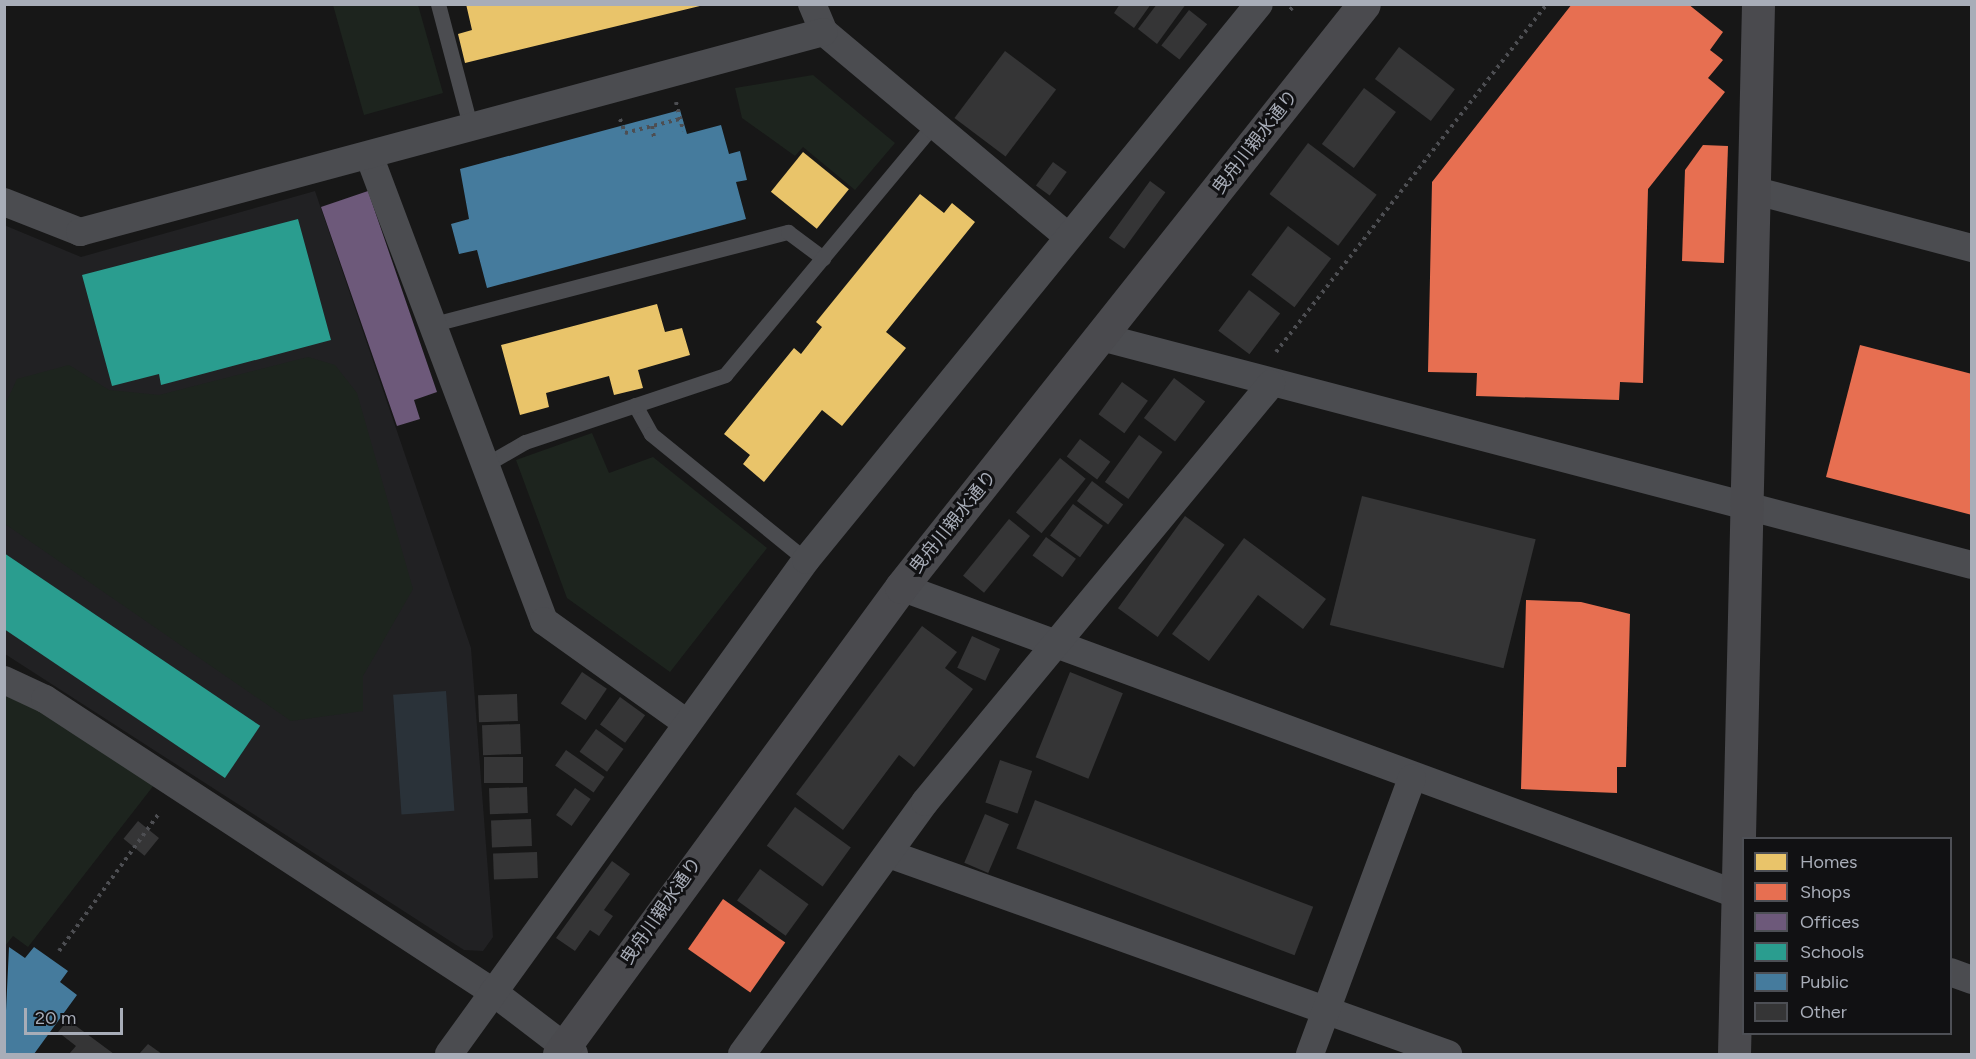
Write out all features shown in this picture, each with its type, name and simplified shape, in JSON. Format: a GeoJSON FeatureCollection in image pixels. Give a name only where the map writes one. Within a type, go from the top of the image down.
{"type":"FeatureCollection","features":[{"type":"Feature","properties":{"kind":"street"},"geometry":{"type":"LineString","coordinates":[[812,4],[824,32],[1068,237]]}},
{"type":"Feature","properties":{"kind":"street"},"geometry":{"type":"LineString","coordinates":[[449,1054],[685,722],[806,560],[1259,4]]}},
{"type":"Feature","properties":{"kind":"street","name":"曳舟川親水通り"},"geometry":{"type":"LineString","coordinates":[[566,1052],[901,587],[1364,4]]}},
{"type":"Feature","properties":{"kind":"street"},"geometry":{"type":"LineString","coordinates":[[1734,1054],[1741,896],[1745,504],[1756,191],[1758,4]]}},
{"type":"Feature","properties":{"kind":"street"},"geometry":{"type":"LineString","coordinates":[[4,202],[80,232],[370,158],[824,32]]}},
{"type":"Feature","properties":{"kind":"street"},"geometry":{"type":"LineString","coordinates":[[370,158],[544,621],[685,722]]}},
{"type":"Feature","properties":{"kind":"street"},"geometry":{"type":"LineString","coordinates":[[1756,191],[1971,248]]}},
{"type":"Feature","properties":{"kind":"street"},"geometry":{"type":"LineString","coordinates":[[1101,337],[1262,382],[1745,504],[1971,565]]}},
{"type":"Feature","properties":{"kind":"street"},"geometry":{"type":"LineString","coordinates":[[742,1054],[889,854],[1051,646],[1262,382]]}},
{"type":"Feature","properties":{"kind":"street"},"geometry":{"type":"LineString","coordinates":[[901,587],[1051,646],[1741,896]]}},
{"type":"Feature","properties":{"kind":"street"},"geometry":{"type":"LineString","coordinates":[[4,680],[45,699],[493,992],[566,1052]]}},
{"type":"Feature","properties":{"kind":"street"},"geometry":{"type":"LineString","coordinates":[[1310,1054],[1412,778]]}},
{"type":"Feature","properties":{"kind":"street"},"geometry":{"type":"LineString","coordinates":[[889,854],[1448,1054]]}},
{"type":"Feature","properties":{"kind":"street"},"geometry":{"type":"LineString","coordinates":[[1952,973],[1971,980]]}},
{"type":"Feature","properties":{"kind":"lane"},"geometry":{"type":"LineString","coordinates":[[438,4],[471,129]]}},
{"type":"Feature","properties":{"kind":"lane"},"geometry":{"type":"LineString","coordinates":[[485,465],[525,442],[725,375],[934,124]]}},
{"type":"Feature","properties":{"kind":"lane"},"geometry":{"type":"LineString","coordinates":[[434,324],[788,232],[823,258]]}},
{"type":"Feature","properties":{"kind":"lane"},"geometry":{"type":"LineString","coordinates":[[635,405],[651,434],[806,560]]}},
{"type":"Feature","properties":{"kind":"path"},"geometry":{"type":"LineString","coordinates":[[1262,382],[1547,4]]}},
{"type":"Feature","properties":{"kind":"path"},"geometry":{"type":"LineString","coordinates":[[675,98],[683,131]]}},
{"type":"Feature","properties":{"kind":"path"},"geometry":{"type":"LineString","coordinates":[[618,113],[625,132],[680,119]]}},
{"type":"Feature","properties":{"kind":"path"},"geometry":{"type":"LineString","coordinates":[[652,126],[654,137]]}},
{"type":"Feature","properties":{"kind":"path"},"geometry":{"type":"LineString","coordinates":[[58,951],[178,787]]}},
{"type":"Feature","properties":{"kind":"shaded area"},"geometry":{"type":"Polygon","coordinates":[[[333,5],[418,5],[443,93],[364,115],[333,5]]]}},
{"type":"Feature","properties":{"kind":"shaded area"},"geometry":{"type":"Polygon","coordinates":[[[813,75],[895,143],[855,190],[803,147],[795,156],[742,118],[735,88],[813,75]]]}},
{"type":"Feature","properties":{"kind":"shaded area"},"geometry":{"type":"Polygon","coordinates":[[[315,191],[471,648],[493,937],[483,951],[464,950],[5,654],[4,225],[81,257],[315,191]]]}},
{"type":"Feature","properties":{"kind":"shaded area"},"geometry":{"type":"Polygon","coordinates":[[[308,357],[335,365],[357,393],[413,589],[363,676],[363,711],[291,721],[5,524],[4,407],[17,379],[69,365],[109,390],[159,395],[308,357]]]}},
{"type":"Feature","properties":{"kind":"shaded area"},"geometry":{"type":"Polygon","coordinates":[[[592,433],[609,473],[653,457],[767,548],[670,672],[567,598],[516,460],[592,433]]]}},
{"type":"Feature","properties":{"kind":"shaded area"},"geometry":{"type":"Polygon","coordinates":[[[446,691],[454,811],[401,814],[393,695],[446,691]]]}},
{"type":"Feature","properties":{"kind":"shaded area"},"geometry":{"type":"Polygon","coordinates":[[[5,692],[47,713],[154,785],[28,947],[13,936],[5,946],[5,692]]]}},
{"type":"Feature","properties":{"kind":"building: Homes"},"geometry":{"type":"Polygon","coordinates":[[[466,4],[704,5],[465,63],[458,34],[472,30],[466,4]]]}},
{"type":"Feature","properties":{"kind":"building: Homes"},"geometry":{"type":"Polygon","coordinates":[[[803,152],[849,189],[817,229],[771,192],[803,152]]]}},
{"type":"Feature","properties":{"kind":"building: Homes"},"geometry":{"type":"Polygon","coordinates":[[[920,194],[944,213],[952,203],[975,222],[886,332],[906,348],[842,426],[822,410],[764,482],[743,464],[750,455],[724,434],[794,348],[801,354],[822,327],[816,322],[920,194]]]}},
{"type":"Feature","properties":{"kind":"building: Homes"},"geometry":{"type":"Polygon","coordinates":[[[657,304],[665,332],[682,328],[690,355],[638,370],[643,388],[614,395],[609,376],[546,393],[549,407],[520,415],[501,345],[657,304]]]}},
{"type":"Feature","properties":{"kind":"building: Shops"},"geometry":{"type":"Polygon","coordinates":[[[1572,4],[1688,4],[1723,32],[1710,50],[1723,60],[1708,78],[1725,92],[1648,189],[1643,383],[1620,382],[1619,400],[1476,396],[1477,373],[1428,372],[1432,182],[1572,4]]]}},
{"type":"Feature","properties":{"kind":"building: Shops"},"geometry":{"type":"Polygon","coordinates":[[[1703,145],[1728,146],[1724,263],[1682,261],[1685,170],[1703,145]]]}},
{"type":"Feature","properties":{"kind":"building: Shops"},"geometry":{"type":"Polygon","coordinates":[[[1860,345],[1972,374],[1972,515],[1826,477],[1860,345]]]}},
{"type":"Feature","properties":{"kind":"building: Shops"},"geometry":{"type":"Polygon","coordinates":[[[1526,600],[1581,602],[1630,614],[1626,767],[1617,767],[1617,793],[1521,789],[1526,600]]]}},
{"type":"Feature","properties":{"kind":"building: Shops"},"geometry":{"type":"Polygon","coordinates":[[[723,899],[785,943],[750,993],[688,949],[723,899]]]}},
{"type":"Feature","properties":{"kind":"building: Offices"},"geometry":{"type":"Polygon","coordinates":[[[368,191],[437,392],[414,400],[420,419],[397,426],[321,207],[368,191]]]}},
{"type":"Feature","properties":{"kind":"building: Schools"},"geometry":{"type":"Polygon","coordinates":[[[298,219],[331,340],[161,385],[159,374],[112,386],[82,275],[298,219]]]}},
{"type":"Feature","properties":{"kind":"building: Schools"},"geometry":{"type":"Polygon","coordinates":[[[4,553],[260,726],[225,778],[4,629],[4,553]]]}},
{"type":"Feature","properties":{"kind":"building: Public"},"geometry":{"type":"Polygon","coordinates":[[[680,110],[687,134],[721,125],[729,154],[740,151],[747,180],[736,182],[746,219],[487,288],[477,250],[459,254],[451,224],[469,219],[460,169],[680,110]]]}},
{"type":"Feature","properties":{"kind":"building: Public"},"geometry":{"type":"Polygon","coordinates":[[[9,947],[25,958],[34,947],[68,971],[60,982],[77,995],[34,1054],[4,1054],[9,947]]]}},
{"type":"Feature","properties":{"kind":"building: Other"},"geometry":{"type":"Polygon","coordinates":[[[1120,4],[1151,4],[1134,28],[1114,13],[1120,4]]]}},
{"type":"Feature","properties":{"kind":"building: Other"},"geometry":{"type":"Polygon","coordinates":[[[1157,4],[1186,4],[1157,44],[1138,29],[1157,4]]]}},
{"type":"Feature","properties":{"kind":"building: Other"},"geometry":{"type":"Polygon","coordinates":[[[1189,10],[1207,24],[1179,60],[1161,45],[1189,10]]]}},
{"type":"Feature","properties":{"kind":"building: Other"},"geometry":{"type":"Polygon","coordinates":[[[1399,47],[1455,89],[1431,121],[1375,79],[1399,47]]]}},
{"type":"Feature","properties":{"kind":"building: Other"},"geometry":{"type":"Polygon","coordinates":[[[1005,51],[1056,90],[1006,157],[954,118],[1005,51]]]}},
{"type":"Feature","properties":{"kind":"building: Other"},"geometry":{"type":"Polygon","coordinates":[[[1364,88],[1396,112],[1354,168],[1322,144],[1364,88]]]}},
{"type":"Feature","properties":{"kind":"building: Other"},"geometry":{"type":"Polygon","coordinates":[[[1308,143],[1377,195],[1338,246],[1269,194],[1308,143]]]}},
{"type":"Feature","properties":{"kind":"building: Other"},"geometry":{"type":"Polygon","coordinates":[[[1053,162],[1067,172],[1050,195],[1036,185],[1053,162]]]}},
{"type":"Feature","properties":{"kind":"building: Other"},"geometry":{"type":"Polygon","coordinates":[[[1150,181],[1165,192],[1124,249],[1109,238],[1150,181]]]}},
{"type":"Feature","properties":{"kind":"building: Other"},"geometry":{"type":"Polygon","coordinates":[[[1288,226],[1331,258],[1294,307],[1251,275],[1288,226]]]}},
{"type":"Feature","properties":{"kind":"building: Other"},"geometry":{"type":"Polygon","coordinates":[[[1249,290],[1280,313],[1249,354],[1218,331],[1249,290]]]}},
{"type":"Feature","properties":{"kind":"building: Other"},"geometry":{"type":"Polygon","coordinates":[[[1174,378],[1205,401],[1175,441],[1144,418],[1174,378]]]}},
{"type":"Feature","properties":{"kind":"building: Other"},"geometry":{"type":"Polygon","coordinates":[[[1122,382],[1148,401],[1124,433],[1098,414],[1122,382]]]}},
{"type":"Feature","properties":{"kind":"building: Other"},"geometry":{"type":"Polygon","coordinates":[[[1139,435],[1162,452],[1128,499],[1105,482],[1139,435]]]}},
{"type":"Feature","properties":{"kind":"building: Other"},"geometry":{"type":"Polygon","coordinates":[[[1080,439],[1110,462],[1097,479],[1067,457],[1080,439]]]}},
{"type":"Feature","properties":{"kind":"building: Other"},"geometry":{"type":"Polygon","coordinates":[[[1060,458],[1086,479],[1042,533],[1016,512],[1060,458]]]}},
{"type":"Feature","properties":{"kind":"building: Other"},"geometry":{"type":"Polygon","coordinates":[[[1092,481],[1123,504],[1108,524],[1077,501],[1092,481]]]}},
{"type":"Feature","properties":{"kind":"building: Other"},"geometry":{"type":"Polygon","coordinates":[[[1362,496],[1536,539],[1504,668],[1330,625],[1362,496]]]}},
{"type":"Feature","properties":{"kind":"building: Other"},"geometry":{"type":"Polygon","coordinates":[[[1073,504],[1103,526],[1080,557],[1050,536],[1073,504]]]}},
{"type":"Feature","properties":{"kind":"building: Other"},"geometry":{"type":"Polygon","coordinates":[[[1185,516],[1225,545],[1158,637],[1118,608],[1185,516]]]}},
{"type":"Feature","properties":{"kind":"building: Other"},"geometry":{"type":"Polygon","coordinates":[[[1009,519],[1030,536],[984,593],[963,576],[1009,519]]]}},
{"type":"Feature","properties":{"kind":"building: Other"},"geometry":{"type":"Polygon","coordinates":[[[1046,537],[1076,559],[1062,577],[1032,556],[1046,537]]]}},
{"type":"Feature","properties":{"kind":"building: Other"},"geometry":{"type":"Polygon","coordinates":[[[1244,538],[1326,599],[1303,629],[1258,595],[1209,661],[1172,634],[1244,538]]]}},
{"type":"Feature","properties":{"kind":"building: Other"},"geometry":{"type":"Polygon","coordinates":[[[922,626],[957,652],[945,668],[973,689],[914,767],[899,755],[843,830],[796,794],[922,626]]]}},
{"type":"Feature","properties":{"kind":"building: Other"},"geometry":{"type":"Polygon","coordinates":[[[972,636],[1000,649],[985,681],[957,668],[972,636]]]}},
{"type":"Feature","properties":{"kind":"building: Other"},"geometry":{"type":"Polygon","coordinates":[[[582,672],[607,689],[586,720],[561,704],[582,672]]]}},
{"type":"Feature","properties":{"kind":"building: Other"},"geometry":{"type":"Polygon","coordinates":[[[1070,672],[1123,693],[1088,779],[1036,757],[1070,672]]]}},
{"type":"Feature","properties":{"kind":"building: Other"},"geometry":{"type":"Polygon","coordinates":[[[517,694],[518,721],[479,722],[478,695],[517,694]]]}},
{"type":"Feature","properties":{"kind":"building: Other"},"geometry":{"type":"Polygon","coordinates":[[[620,697],[645,715],[625,743],[600,725],[620,697]]]}},
{"type":"Feature","properties":{"kind":"building: Other"},"geometry":{"type":"Polygon","coordinates":[[[520,724],[521,754],[483,755],[482,725],[520,724]]]}},
{"type":"Feature","properties":{"kind":"building: Other"},"geometry":{"type":"Polygon","coordinates":[[[596,729],[624,749],[607,772],[580,752],[596,729]]]}},
{"type":"Feature","properties":{"kind":"building: Other"},"geometry":{"type":"Polygon","coordinates":[[[566,750],[605,777],[594,793],[555,766],[566,750]]]}},
{"type":"Feature","properties":{"kind":"building: Other"},"geometry":{"type":"Polygon","coordinates":[[[484,757],[523,757],[523,783],[484,783],[484,757]]]}},
{"type":"Feature","properties":{"kind":"building: Other"},"geometry":{"type":"Polygon","coordinates":[[[1000,760],[1032,771],[1017,814],[985,803],[1000,760]]]}},
{"type":"Feature","properties":{"kind":"building: Other"},"geometry":{"type":"Polygon","coordinates":[[[527,787],[528,813],[490,814],[489,788],[527,787]]]}},
{"type":"Feature","properties":{"kind":"building: Other"},"geometry":{"type":"Polygon","coordinates":[[[575,788],[591,799],[572,826],[556,815],[575,788]]]}},
{"type":"Feature","properties":{"kind":"building: Other"},"geometry":{"type":"Polygon","coordinates":[[[1035,800],[1313,907],[1295,955],[1016,849],[1035,800]]]}},
{"type":"Feature","properties":{"kind":"building: Other"},"geometry":{"type":"Polygon","coordinates":[[[795,807],[851,848],[823,886],[767,846],[795,807]]]}},
{"type":"Feature","properties":{"kind":"building: Other"},"geometry":{"type":"Polygon","coordinates":[[[985,814],[1009,824],[988,873],[964,863],[985,814]]]}},
{"type":"Feature","properties":{"kind":"building: Other"},"geometry":{"type":"Polygon","coordinates":[[[531,819],[532,846],[492,847],[491,820],[531,819]]]}},
{"type":"Feature","properties":{"kind":"building: Other"},"geometry":{"type":"Polygon","coordinates":[[[138,821],[159,838],[145,856],[124,839],[138,821]]]}},
{"type":"Feature","properties":{"kind":"building: Other"},"geometry":{"type":"Polygon","coordinates":[[[537,852],[538,878],[494,880],[493,854],[537,852]]]}},
{"type":"Feature","properties":{"kind":"building: Other"},"geometry":{"type":"Polygon","coordinates":[[[612,861],[630,874],[604,910],[613,916],[599,936],[590,930],[575,951],[556,938],[612,861]]]}},
{"type":"Feature","properties":{"kind":"building: Other"},"geometry":{"type":"Polygon","coordinates":[[[760,869],[809,904],[786,936],[737,901],[760,869]]]}},
{"type":"Feature","properties":{"kind":"building: Other"},"geometry":{"type":"Polygon","coordinates":[[[68,1020],[114,1054],[69,1054],[76,1046],[58,1032],[68,1020]]]}},
{"type":"Feature","properties":{"kind":"building: Other"},"geometry":{"type":"Polygon","coordinates":[[[148,1044],[162,1054],[139,1054],[148,1044]]]}}]}
